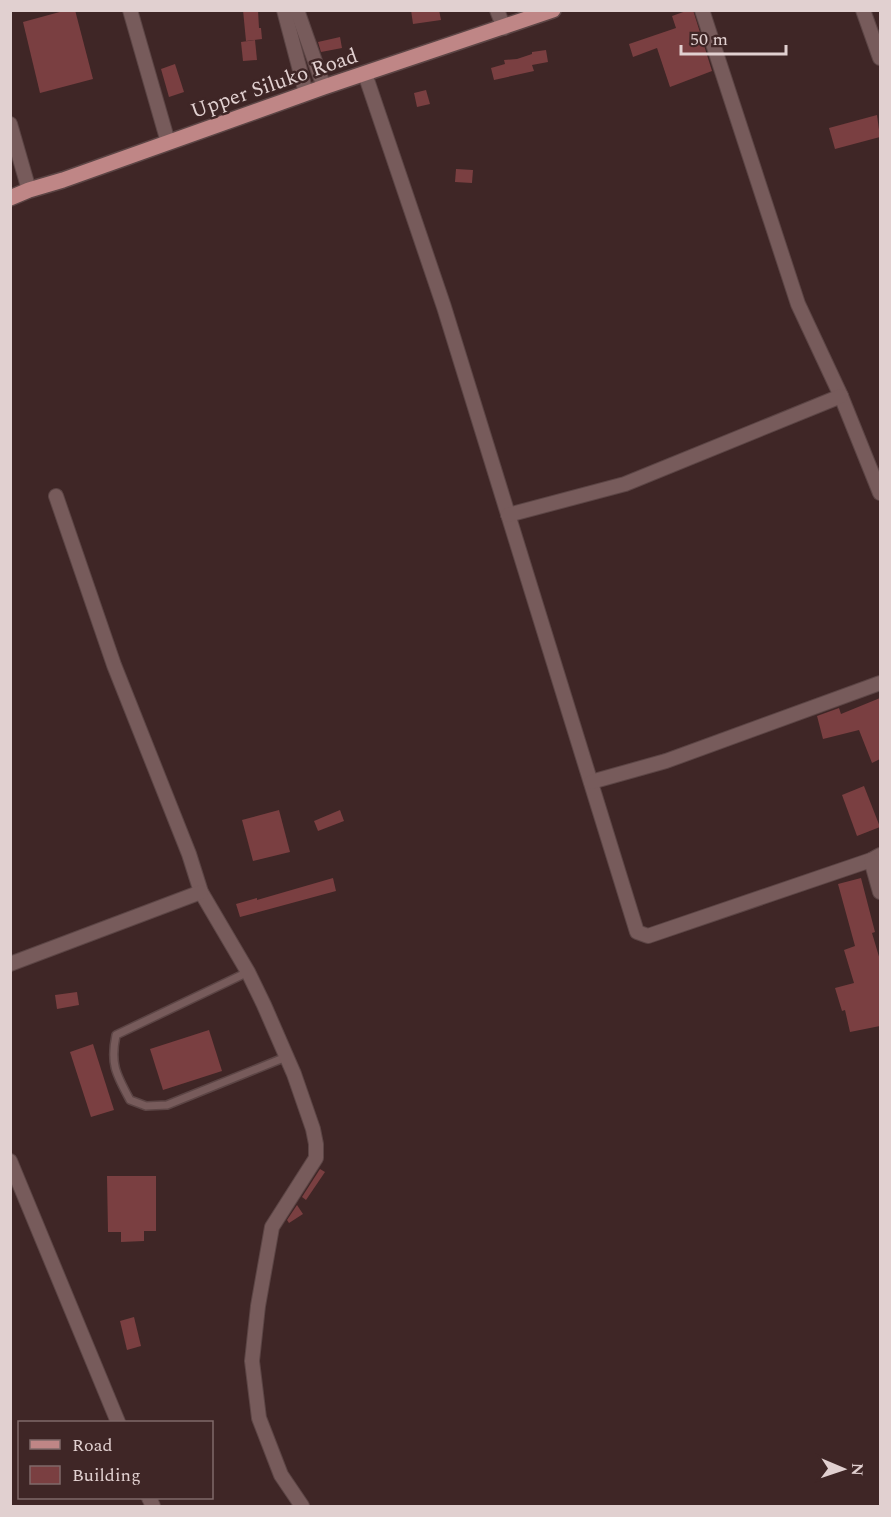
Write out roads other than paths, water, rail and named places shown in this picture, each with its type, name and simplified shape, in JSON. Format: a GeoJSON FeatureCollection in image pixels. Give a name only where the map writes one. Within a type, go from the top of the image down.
{"type":"FeatureCollection","features":[{"type":"Feature","properties":{"kind":"main road","name":"Upper Siluko Road"},"geometry":{"type":"LineString","coordinates":[[10,198],[306,93],[553,10]]}},
{"type":"Feature","properties":{"kind":"street"},"geometry":{"type":"LineString","coordinates":[[130,10],[168,142]]}},
{"type":"Feature","properties":{"kind":"street"},"geometry":{"type":"LineString","coordinates":[[284,10],[306,93]]}},
{"type":"Feature","properties":{"kind":"street"},"geometry":{"type":"LineString","coordinates":[[297,10],[324,87]]}},
{"type":"Feature","properties":{"kind":"street"},"geometry":{"type":"LineString","coordinates":[[497,10],[504,28]]}},
{"type":"Feature","properties":{"kind":"street"},"geometry":{"type":"LineString","coordinates":[[702,10],[798,304],[841,396],[880,493]]}},
{"type":"Feature","properties":{"kind":"street"},"geometry":{"type":"LineString","coordinates":[[863,10],[880,58]]}},
{"type":"Feature","properties":{"kind":"street"},"geometry":{"type":"LineString","coordinates":[[365,74],[444,307],[637,932],[648,936],[876,858],[880,892]]}},
{"type":"Feature","properties":{"kind":"street"},"geometry":{"type":"LineString","coordinates":[[10,124],[29,190]]}},
{"type":"Feature","properties":{"kind":"street"},"geometry":{"type":"LineString","coordinates":[[508,515],[625,484],[841,396]]}},
{"type":"Feature","properties":{"kind":"street"},"geometry":{"type":"LineString","coordinates":[[56,496],[114,665],[189,854],[201,892],[248,972],[286,1056],[313,1129],[316,1158],[272,1227],[258,1306],[252,1361],[259,1418],[281,1475],[302,1506]]}},
{"type":"Feature","properties":{"kind":"street"},"geometry":{"type":"LineString","coordinates":[[591,782],[666,761],[880,683]]}},
{"type":"Feature","properties":{"kind":"street"},"geometry":{"type":"LineString","coordinates":[[10,964],[201,892]]}},
{"type":"Feature","properties":{"kind":"street"},"geometry":{"type":"LineString","coordinates":[[10,1161],[118,1421]]}},
{"type":"Feature","properties":{"kind":"lane"},"geometry":{"type":"LineString","coordinates":[[248,972],[116,1035],[112,1053],[116,1075],[130,1100],[146,1106],[167,1105],[286,1056]]}}]}
